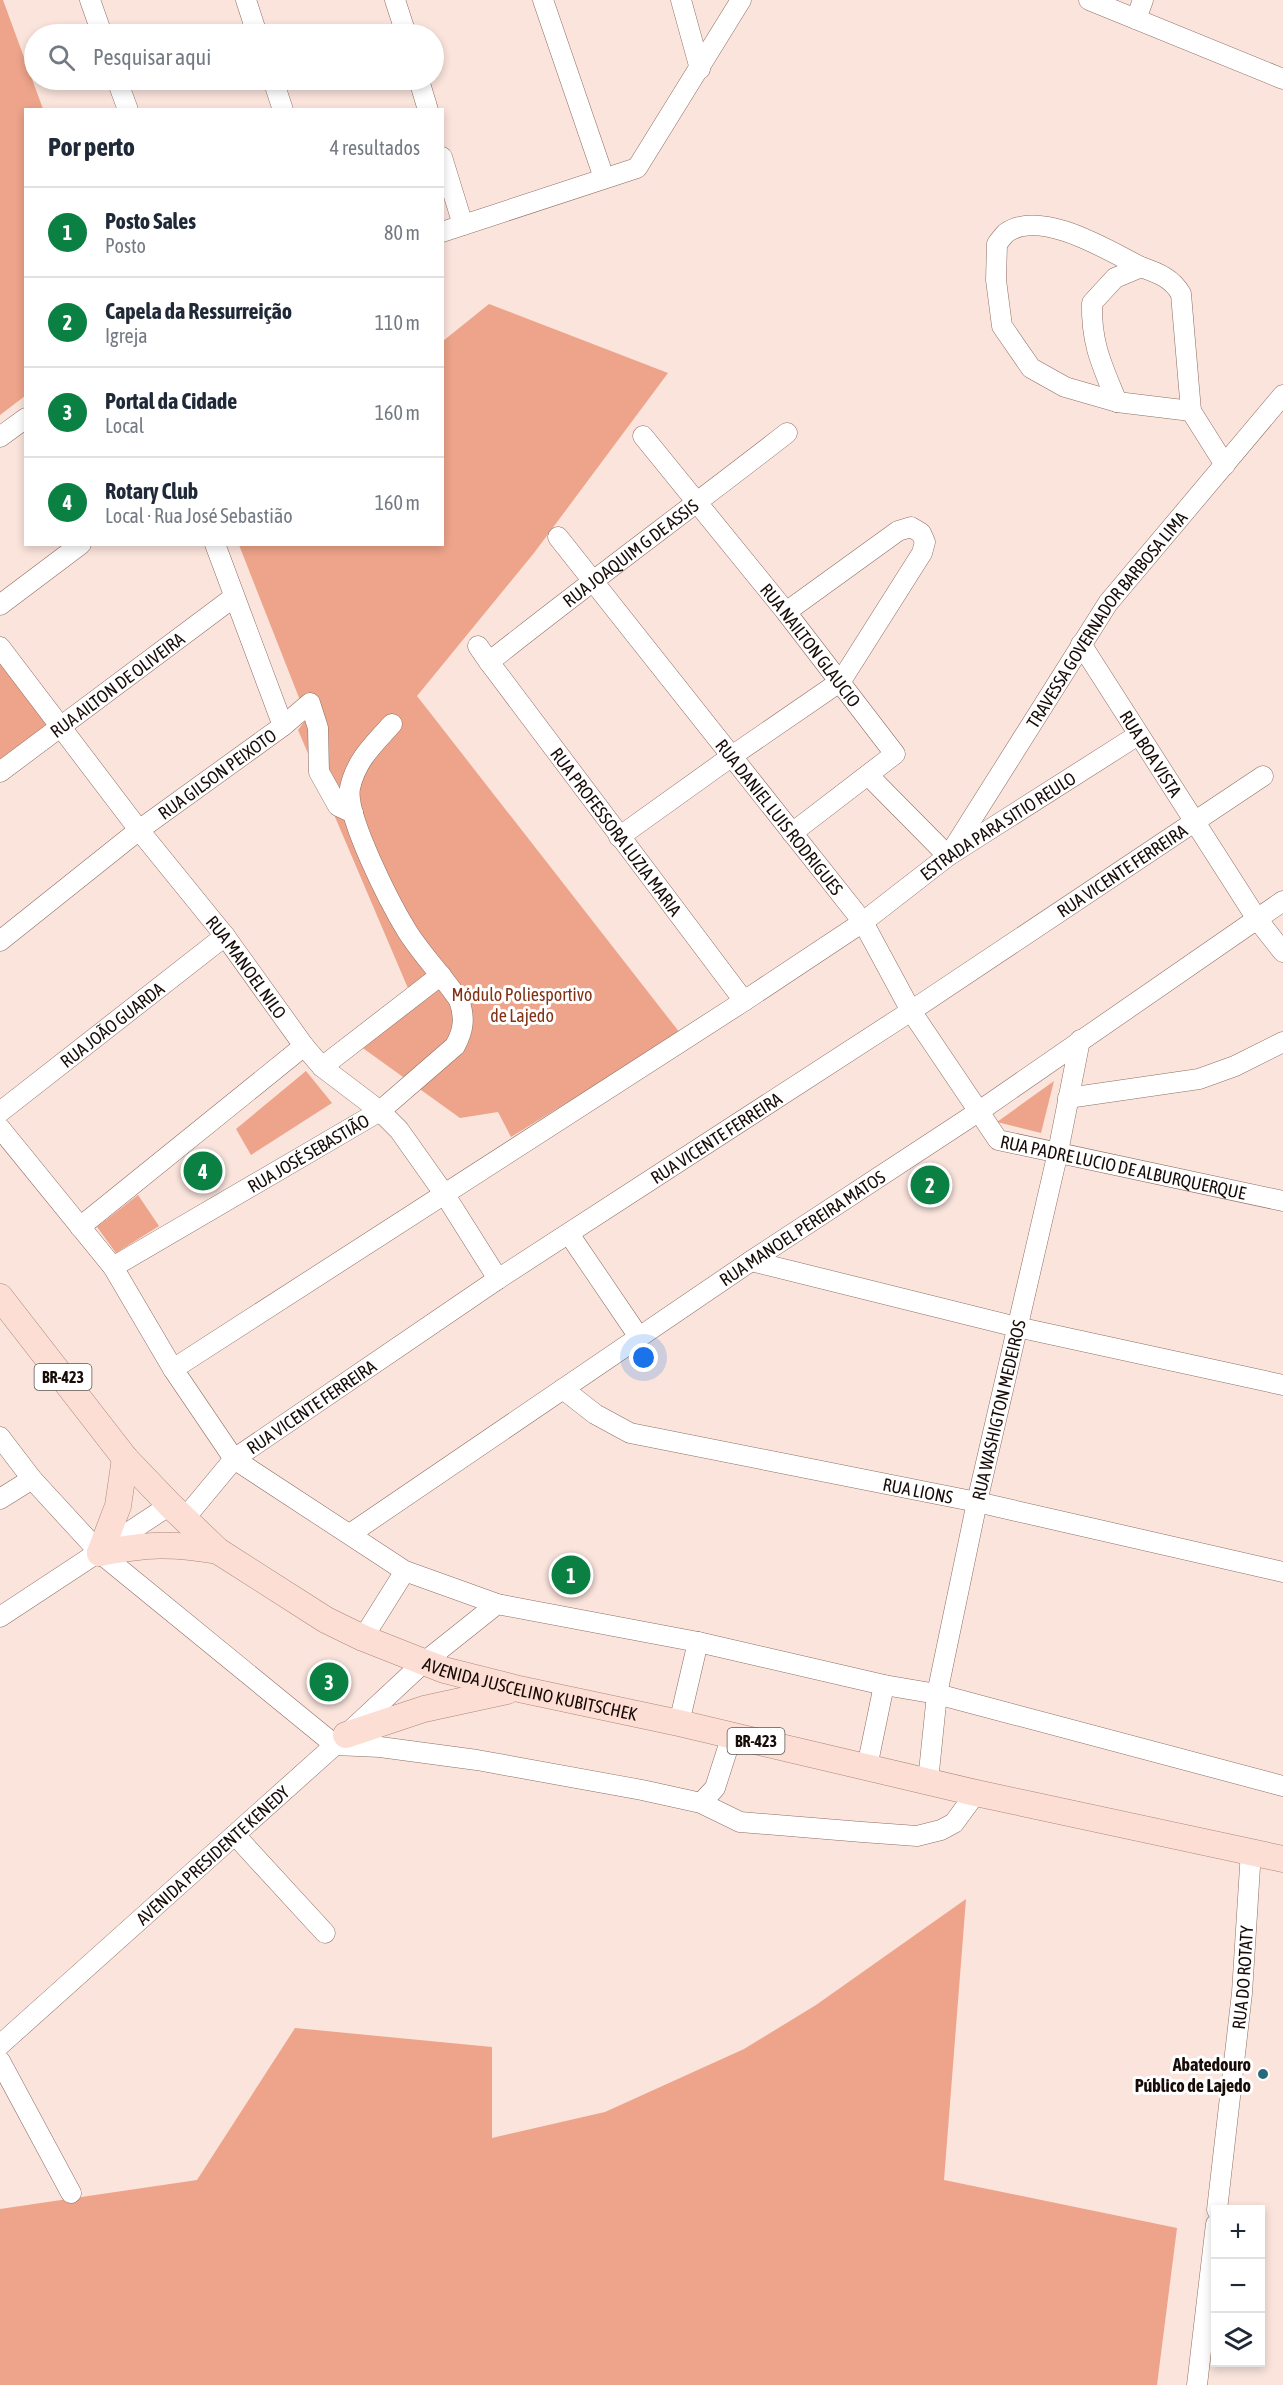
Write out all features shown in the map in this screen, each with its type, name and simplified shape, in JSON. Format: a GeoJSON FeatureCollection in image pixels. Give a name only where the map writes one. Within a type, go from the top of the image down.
{"type":"FeatureCollection","features":[{"type":"Feature","properties":{"kind":"main road","name":"BR-423"},"geometry":{"type":"LineString","coordinates":[[0,1297],[126,1458]]}},
{"type":"Feature","properties":{"kind":"main road","name":"AVENIDA JUSCELINO KUBITSCHEK"},"geometry":{"type":"LineString","coordinates":[[126,1458],[218,1551],[326,1620],[423,1663],[519,1689],[679,1723],[984,1794]]}},
{"type":"Feature","properties":{"kind":"main road"},"geometry":{"type":"LineString","coordinates":[[100,1553],[118,1506],[126,1458]]}},
{"type":"Feature","properties":{"kind":"main road"},"geometry":{"type":"LineString","coordinates":[[100,1553],[154,1544],[218,1551]]}},
{"type":"Feature","properties":{"kind":"main road"},"geometry":{"type":"LineString","coordinates":[[340,1740],[424,1709],[475,1696],[519,1689]]}},
{"type":"Feature","properties":{"kind":"main road","name":"BR-423"},"geometry":{"type":"LineString","coordinates":[[984,1794],[1283,1859]]}},
{"type":"Feature","properties":{"kind":"street"},"geometry":{"type":"LineString","coordinates":[[90,0],[98,24]]}},
{"type":"Feature","properties":{"kind":"street"},"geometry":{"type":"LineString","coordinates":[[246,0],[254,24]]}},
{"type":"Feature","properties":{"kind":"street"},"geometry":{"type":"LineString","coordinates":[[395,0],[402,24]]}},
{"type":"Feature","properties":{"kind":"street"},"geometry":{"type":"LineString","coordinates":[[543,0],[604,178]]}},
{"type":"Feature","properties":{"kind":"street"},"geometry":{"type":"LineString","coordinates":[[681,0],[700,69]]}},
{"type":"Feature","properties":{"kind":"street"},"geometry":{"type":"LineString","coordinates":[[444,231],[637,168],[741,0]]}},
{"type":"Feature","properties":{"kind":"street"},"geometry":{"type":"LineString","coordinates":[[1089,0],[1283,79]]}},
{"type":"Feature","properties":{"kind":"street"},"geometry":{"type":"LineString","coordinates":[[1136,19],[1143,0]]}},
{"type":"Feature","properties":{"kind":"street"},"geometry":{"type":"LineString","coordinates":[[121,90],[127,108]]}},
{"type":"Feature","properties":{"kind":"street"},"geometry":{"type":"LineString","coordinates":[[276,90],[282,108]]}},
{"type":"Feature","properties":{"kind":"street"},"geometry":{"type":"LineString","coordinates":[[422,90],[427,108]]}},
{"type":"Feature","properties":{"kind":"street"},"geometry":{"type":"LineString","coordinates":[[444,163],[463,225]]}},
{"type":"Feature","properties":{"kind":"street"},"geometry":{"type":"LineString","coordinates":[[1191,411],[1117,402],[1065,387],[1031,368],[1002,326],[996,280],[997,244],[1007,233],[1021,226],[1064,230],[1175,283],[1180,294],[1191,411],[1225,465]]}},
{"type":"Feature","properties":{"kind":"street"},"geometry":{"type":"LineString","coordinates":[[1117,402],[1096,351],[1092,328],[1092,303],[1115,278],[1141,267]]}},
{"type":"Feature","properties":{"kind":"street","name":"TRAVESSA GOVERNADOR BARBOSA LIMA"},"geometry":{"type":"LineString","coordinates":[[948,856],[1108,603],[1283,395]]}},
{"type":"Feature","properties":{"kind":"street"},"geometry":{"type":"LineString","coordinates":[[0,437],[24,419]]}},
{"type":"Feature","properties":{"kind":"street","name":"RUA JOAQUIM G DE ASSIS"},"geometry":{"type":"LineString","coordinates":[[489,662],[592,580],[697,504],[787,433]]}},
{"type":"Feature","properties":{"kind":"street","name":"RUA NAILTON GLAUCIO"},"geometry":{"type":"LineString","coordinates":[[643,436],[841,681],[895,754],[792,833]]}},
{"type":"Feature","properties":{"kind":"street"},"geometry":{"type":"LineString","coordinates":[[619,837],[841,681],[922,553],[925,543],[921,533],[911,528],[898,531],[786,612]]}},
{"type":"Feature","properties":{"kind":"street","name":"RUA DANIEL LUIS RODRIGUES"},"geometry":{"type":"LineString","coordinates":[[558,537],[863,922],[911,1011],[978,1112]]}},
{"type":"Feature","properties":{"kind":"street"},"geometry":{"type":"LineString","coordinates":[[0,605],[78,546]]}},
{"type":"Feature","properties":{"kind":"street","name":"RUA GILSON PEIXOTO"},"geometry":{"type":"LineString","coordinates":[[0,941],[139,830],[283,726],[216,546]]}},
{"type":"Feature","properties":{"kind":"street","name":"RUA AILTON DE OLIVEIRA"},"geometry":{"type":"LineString","coordinates":[[0,772],[234,597]]}},
{"type":"Feature","properties":{"kind":"street","name":"RUA BOA VISTA"},"geometry":{"type":"LineString","coordinates":[[1081,644],[1193,822],[1257,919],[1283,952]]}},
{"type":"Feature","properties":{"kind":"street"},"geometry":{"type":"LineString","coordinates":[[478,646],[489,662]]}},
{"type":"Feature","properties":{"kind":"street","name":"RUA MANOEL NILO"},"geometry":{"type":"LineString","coordinates":[[0,647],[139,830],[225,936],[304,1046],[322,1067],[380,1111],[399,1130],[445,1195],[498,1279]]}},
{"type":"Feature","properties":{"kind":"street","name":"RUA PROFESSORA LUZIA MARIA"},"geometry":{"type":"LineString","coordinates":[[489,662],[744,1001]]}},
{"type":"Feature","properties":{"kind":"street"},"geometry":{"type":"LineString","coordinates":[[283,726],[310,703],[318,728],[319,772],[338,806],[353,813]]}},
{"type":"Feature","properties":{"kind":"street"},"geometry":{"type":"LineString","coordinates":[[353,813],[350,791],[361,758],[392,724]]}},
{"type":"Feature","properties":{"kind":"street","name":"ESTRADA PARA SITIO REULO"},"geometry":{"type":"LineString","coordinates":[[863,922],[948,856],[1138,735]]}},
{"type":"Feature","properties":{"kind":"street"},"geometry":{"type":"LineString","coordinates":[[868,775],[948,856]]}},
{"type":"Feature","properties":{"kind":"street","name":"RUA VICENTE FERREIRA"},"geometry":{"type":"LineString","coordinates":[[0,1617],[100,1553],[177,1512],[234,1459],[498,1279],[911,1011],[1263,776]]}},
{"type":"Feature","properties":{"kind":"street","name":"RUA JOSÉ SEBASTIÃO"},"geometry":{"type":"LineString","coordinates":[[113,1267],[380,1111],[455,1046],[464,1025],[459,1000],[407,932],[377,874],[353,813]]}},
{"type":"Feature","properties":{"kind":"street","name":"RUA MANOEL PEREIRA MATOS"},"geometry":{"type":"LineString","coordinates":[[350,1534],[751,1261],[978,1112],[1283,901]]}},
{"type":"Feature","properties":{"kind":"street"},"geometry":{"type":"LineString","coordinates":[[173,1370],[863,922]]}},
{"type":"Feature","properties":{"kind":"street","name":"RUA JOÃO GUARDA"},"geometry":{"type":"LineString","coordinates":[[0,1112],[225,936]]}},
{"type":"Feature","properties":{"kind":"street"},"geometry":{"type":"LineString","coordinates":[[322,1067],[441,975]]}},
{"type":"Feature","properties":{"kind":"street","name":"RUA WASHIGTON MEDEIROS"},"geometry":{"type":"LineString","coordinates":[[928,1781],[937,1694],[977,1502],[1058,1152],[1080,1040]]}},
{"type":"Feature","properties":{"kind":"street"},"geometry":{"type":"LineString","coordinates":[[1068,1098],[1200,1079],[1235,1066],[1283,1042]]}},
{"type":"Feature","properties":{"kind":"street"},"geometry":{"type":"LineString","coordinates":[[80,1227],[304,1046]]}},
{"type":"Feature","properties":{"kind":"street","name":"RUA PADRE LUCIO DE ALBURQUERQUE"},"geometry":{"type":"LineString","coordinates":[[978,1112],[998,1140],[1283,1201]]}},
{"type":"Feature","properties":{"kind":"street"},"geometry":{"type":"LineString","coordinates":[[0,1128],[113,1267],[173,1370],[234,1459],[405,1571],[497,1604],[698,1641],[937,1694],[1283,1786]]}},
{"type":"Feature","properties":{"kind":"street"},"geometry":{"type":"LineString","coordinates":[[569,1234],[639,1337]]}},
{"type":"Feature","properties":{"kind":"street"},"geometry":{"type":"LineString","coordinates":[[751,1261],[1017,1327],[1283,1385]]}},
{"type":"Feature","properties":{"kind":"street","name":"RUA LIONS"},"geometry":{"type":"LineString","coordinates":[[563,1389],[595,1414],[630,1433],[977,1502],[1283,1572]]}},
{"type":"Feature","properties":{"kind":"street"},"geometry":{"type":"LineString","coordinates":[[0,1437],[32,1479],[100,1553],[340,1740],[477,1760],[642,1790],[701,1803],[740,1822],[917,1836],[941,1830],[954,1823],[984,1794]]}},
{"type":"Feature","properties":{"kind":"street"},"geometry":{"type":"LineString","coordinates":[[0,1499],[32,1479]]}},
{"type":"Feature","properties":{"kind":"street"},"geometry":{"type":"LineString","coordinates":[[363,1638],[405,1571]]}},
{"type":"Feature","properties":{"kind":"street","name":"AVENIDA PRESIDENTE KENEDY"},"geometry":{"type":"LineString","coordinates":[[0,2045],[423,1663],[497,1604]]}},
{"type":"Feature","properties":{"kind":"street"},"geometry":{"type":"LineString","coordinates":[[679,1723],[698,1641]]}},
{"type":"Feature","properties":{"kind":"street"},"geometry":{"type":"LineString","coordinates":[[867,1767],[884,1684]]}},
{"type":"Feature","properties":{"kind":"street"},"geometry":{"type":"LineString","coordinates":[[701,1803],[715,1788],[732,1735]]}},
{"type":"Feature","properties":{"kind":"street"},"geometry":{"type":"LineString","coordinates":[[235,1834],[325,1933]]}},
{"type":"Feature","properties":{"kind":"street","name":"RUA DO ROTATY"},"geometry":{"type":"LineString","coordinates":[[1218,2205],[1242,1993],[1251,1851]]}},
{"type":"Feature","properties":{"kind":"street"},"geometry":{"type":"LineString","coordinates":[[0,2061],[71,2193]]}},
{"type":"Feature","properties":{"kind":"street"},"geometry":{"type":"LineString","coordinates":[[1197,2385],[1211,2259]]}},
{"type":"Feature","properties":{"kind":"green space"},"geometry":{"type":"Polygon","coordinates":[[[0,0],[3,0],[24,57],[24,90],[36,90],[43,108],[24,108],[24,397],[0,415],[0,0]]]}},
{"type":"Feature","properties":{"kind":"green space","name":"Módulo Poliesportivo de Lajedo"},"geometry":{"type":"Polygon","coordinates":[[[489,304],[668,373],[534,553],[417,696],[680,1033],[511,1137],[498,1112],[460,1118],[360,1046],[415,1000],[298,730],[307,718],[239,546],[444,546],[444,340],[489,304]]]}},
{"type":"Feature","properties":{"kind":"green space"},"geometry":{"type":"Polygon","coordinates":[[[0,659],[51,725],[0,764],[0,659]]]}},
{"type":"Feature","properties":{"kind":"green space"},"geometry":{"type":"Polygon","coordinates":[[[306,1071],[332,1103],[251,1155],[236,1129],[306,1071]]]}},
{"type":"Feature","properties":{"kind":"green space"},"geometry":{"type":"Polygon","coordinates":[[[1054,1081],[1041,1133],[997,1122],[1054,1081]]]}},
{"type":"Feature","properties":{"kind":"green space"},"geometry":{"type":"Polygon","coordinates":[[[138,1195],[159,1226],[116,1253],[97,1227],[138,1195]]]}},
{"type":"Feature","properties":{"kind":"green space"},"geometry":{"type":"Polygon","coordinates":[[[966,1899],[944,2180],[1177,2228],[1157,2385],[0,2385],[0,2209],[197,2180],[295,2028],[492,2047],[492,2138],[605,2112],[744,2049],[816,2005],[966,1899]]]}},
{"type":"Feature","properties":{"kind":"place","name":"Rotary Club"},"geometry":{"type":"Point","coordinates":[203,1171]}},
{"type":"Feature","properties":{"kind":"place","name":"Capela da Ressurreição"},"geometry":{"type":"Point","coordinates":[930,1185]}},
{"type":"Feature","properties":{"kind":"place","name":"Posto Sales"},"geometry":{"type":"Point","coordinates":[571,1575]}},
{"type":"Feature","properties":{"kind":"place","name":"Portal da Cidade"},"geometry":{"type":"Point","coordinates":[329,1682]}},
{"type":"Feature","properties":{"kind":"place","name":"Abatedouro Público de Lajedo"},"geometry":{"type":"Point","coordinates":[1263,2074]}}]}
